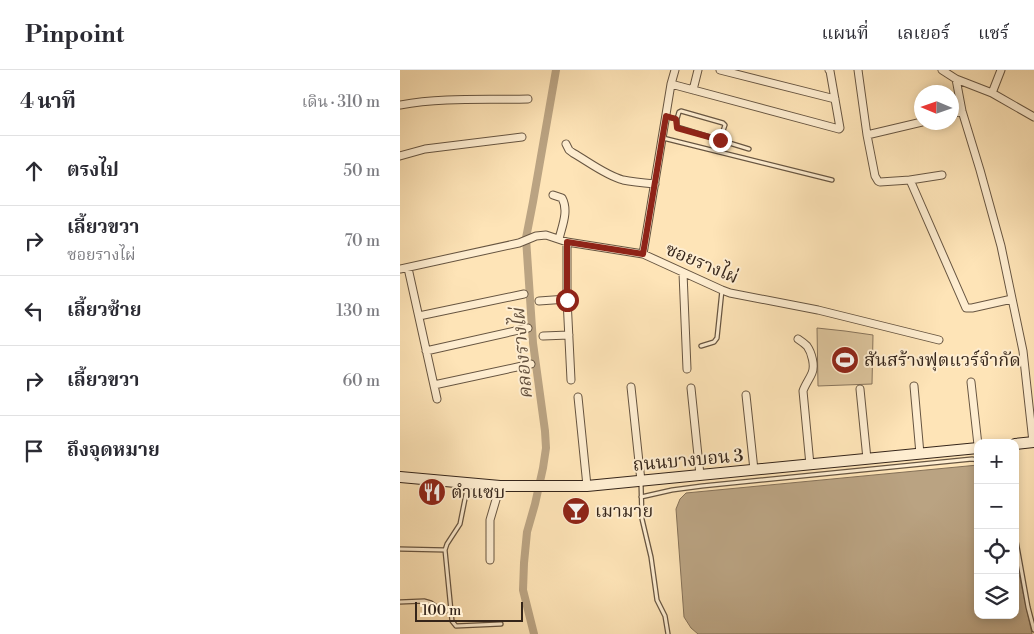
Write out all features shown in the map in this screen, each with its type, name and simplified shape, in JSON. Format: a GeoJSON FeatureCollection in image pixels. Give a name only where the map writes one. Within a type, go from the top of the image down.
{"type":"FeatureCollection","features":[{"type":"Feature","properties":{"kind":"main road"},"geometry":{"type":"LineString","coordinates":[[1019,444],[1033,442]]}},
{"type":"Feature","properties":{"kind":"main road","name":"ถนนบางบอน 3"},"geometry":{"type":"LineString","coordinates":[[400,477],[500,486],[586,486],[920,454],[974,447]]}},
{"type":"Feature","properties":{"kind":"street"},"geometry":{"type":"LineString","coordinates":[[643,254],[671,84],[675,70]]}},
{"type":"Feature","properties":{"kind":"street"},"geometry":{"type":"LineString","coordinates":[[693,90],[698,70]]}},
{"type":"Feature","properties":{"kind":"street"},"geometry":{"type":"LineString","coordinates":[[720,70],[835,99]]}},
{"type":"Feature","properties":{"kind":"street"},"geometry":{"type":"LineString","coordinates":[[671,84],[839,129],[830,71],[828,70]]}},
{"type":"Feature","properties":{"kind":"street"},"geometry":{"type":"LineString","coordinates":[[858,70],[867,135],[875,176],[878,181],[910,180],[942,175]]}},
{"type":"Feature","properties":{"kind":"street"},"geometry":{"type":"LineString","coordinates":[[944,70],[956,79],[992,93],[1034,117]]}},
{"type":"Feature","properties":{"kind":"street"},"geometry":{"type":"LineString","coordinates":[[992,93],[1001,70]]}},
{"type":"Feature","properties":{"kind":"street"},"geometry":{"type":"LineString","coordinates":[[956,79],[962,111],[1001,246],[1023,351],[1033,442]]}},
{"type":"Feature","properties":{"kind":"street"},"geometry":{"type":"LineString","coordinates":[[400,105],[415,102],[463,100],[528,100]]}},
{"type":"Feature","properties":{"kind":"street"},"geometry":{"type":"LineString","coordinates":[[867,135],[914,124]]}},
{"type":"Feature","properties":{"kind":"street"},"geometry":{"type":"LineString","coordinates":[[400,156],[425,149],[522,137]]}},
{"type":"Feature","properties":{"kind":"street"},"geometry":{"type":"LineString","coordinates":[[566,144],[569,150],[611,175],[622,179],[654,184]]}},
{"type":"Feature","properties":{"kind":"street"},"geometry":{"type":"LineString","coordinates":[[910,180],[966,308],[1012,299]]}},
{"type":"Feature","properties":{"kind":"street"},"geometry":{"type":"LineString","coordinates":[[553,195],[562,198],[565,207],[559,239]]}},
{"type":"Feature","properties":{"kind":"street","name":"ซอยรางไผ่"},"geometry":{"type":"LineString","coordinates":[[400,269],[519,243],[536,236],[546,235],[567,242],[643,254],[722,290],[818,310],[939,340]]}},
{"type":"Feature","properties":{"kind":"street"},"geometry":{"type":"LineString","coordinates":[[567,242],[567,300],[571,380]]}},
{"type":"Feature","properties":{"kind":"street"},"geometry":{"type":"LineString","coordinates":[[408,268],[437,399]]}},
{"type":"Feature","properties":{"kind":"street"},"geometry":{"type":"LineString","coordinates":[[683,273],[687,369]]}},
{"type":"Feature","properties":{"kind":"street"},"geometry":{"type":"LineString","coordinates":[[419,316],[524,294]]}},
{"type":"Feature","properties":{"kind":"street"},"geometry":{"type":"LineString","coordinates":[[539,301],[567,300]]}},
{"type":"Feature","properties":{"kind":"street"},"geometry":{"type":"LineString","coordinates":[[426,351],[528,328]]}},
{"type":"Feature","properties":{"kind":"street"},"geometry":{"type":"LineString","coordinates":[[543,336],[569,334]]}},
{"type":"Feature","properties":{"kind":"street"},"geometry":{"type":"LineString","coordinates":[[798,339],[807,346],[812,358],[813,367],[813,372],[803,391],[810,465]]}},
{"type":"Feature","properties":{"kind":"street"},"geometry":{"type":"LineString","coordinates":[[434,385],[531,364]]}},
{"type":"Feature","properties":{"kind":"street"},"geometry":{"type":"LineString","coordinates":[[971,382],[977,439]]}},
{"type":"Feature","properties":{"kind":"street"},"geometry":{"type":"LineString","coordinates":[[914,386],[920,454]]}},
{"type":"Feature","properties":{"kind":"street"},"geometry":{"type":"LineString","coordinates":[[631,387],[641,481]]}},
{"type":"Feature","properties":{"kind":"street"},"geometry":{"type":"LineString","coordinates":[[691,388],[700,476]]}},
{"type":"Feature","properties":{"kind":"street"},"geometry":{"type":"LineString","coordinates":[[860,389],[867,459]]}},
{"type":"Feature","properties":{"kind":"street"},"geometry":{"type":"LineString","coordinates":[[746,395],[754,470]]}},
{"type":"Feature","properties":{"kind":"street"},"geometry":{"type":"LineString","coordinates":[[578,397],[586,486]]}},
{"type":"Feature","properties":{"kind":"street"},"geometry":{"type":"LineString","coordinates":[[490,560],[490,520],[500,486]]}},
{"type":"Feature","properties":{"kind":"lane"},"geometry":{"type":"LineString","coordinates":[[720,140],[725,125],[723,122],[681,110],[679,112],[676,119],[677,128],[749,149]]}},
{"type":"Feature","properties":{"kind":"lane"},"geometry":{"type":"LineString","coordinates":[[666,116],[676,119]]}},
{"type":"Feature","properties":{"kind":"lane"},"geometry":{"type":"LineString","coordinates":[[662,138],[832,180]]}},
{"type":"Feature","properties":{"kind":"lane"},"geometry":{"type":"LineString","coordinates":[[701,346],[714,342],[717,338],[722,290]]}},
{"type":"Feature","properties":{"kind":"lane"},"geometry":{"type":"LineString","coordinates":[[641,497],[702,486],[974,459]]}},
{"type":"Feature","properties":{"kind":"lane"},"geometry":{"type":"LineString","coordinates":[[641,481],[642,519],[651,557],[657,600],[665,616],[668,634]]}},
{"type":"Feature","properties":{"kind":"lane"},"geometry":{"type":"LineString","coordinates":[[468,483],[460,524],[445,550],[452,622],[456,626],[501,624]]}},
{"type":"Feature","properties":{"kind":"lane"},"geometry":{"type":"LineString","coordinates":[[400,548],[445,550]]}},
{"type":"Feature","properties":{"kind":"lane"},"geometry":{"type":"LineString","coordinates":[[1019,557],[1034,630]]}},
{"type":"Feature","properties":{"kind":"lane"},"geometry":{"type":"LineString","coordinates":[[400,602],[424,601],[431,603],[442,612],[451,611]]}},
{"type":"Feature","properties":{"kind":"shaded area","name":"สันสร้างฟุตแวร์จำกัด"},"geometry":{"type":"Polygon","coordinates":[[[817,328],[873,335],[872,384],[818,386],[817,328]]]}},
{"type":"Feature","properties":{"kind":"shaded area"},"geometry":{"type":"Polygon","coordinates":[[[974,465],[974,619],[1019,619],[1019,574],[1032,634],[698,634],[691,628],[684,617],[676,509],[680,499],[686,493],[974,465]]]}},
{"type":"Feature","properties":{"kind":"waterway","name":"คลองรางไผ่"},"geometry":{"type":"LineString","coordinates":[[534,634],[523,590],[524,563],[527,532],[535,504],[546,448],[533,343],[526,238],[556,70]]}},
{"type":"Feature","properties":{"kind":"place","name":"สันสร้างฟุตแวร์จำกัด"},"geometry":{"type":"Point","coordinates":[845,360]}},
{"type":"Feature","properties":{"kind":"place","name":"ตำแซบ"},"geometry":{"type":"Point","coordinates":[432,492]}},
{"type":"Feature","properties":{"kind":"place","name":"เมามาย"},"geometry":{"type":"Point","coordinates":[576,511]}},
{"type":"Feature","properties":{"kind":"route"},"geometry":{"type":"LineString","coordinates":[[567,300],[567,242],[643,254],[666,116],[676,119],[677,128],[720,140]]}}]}
